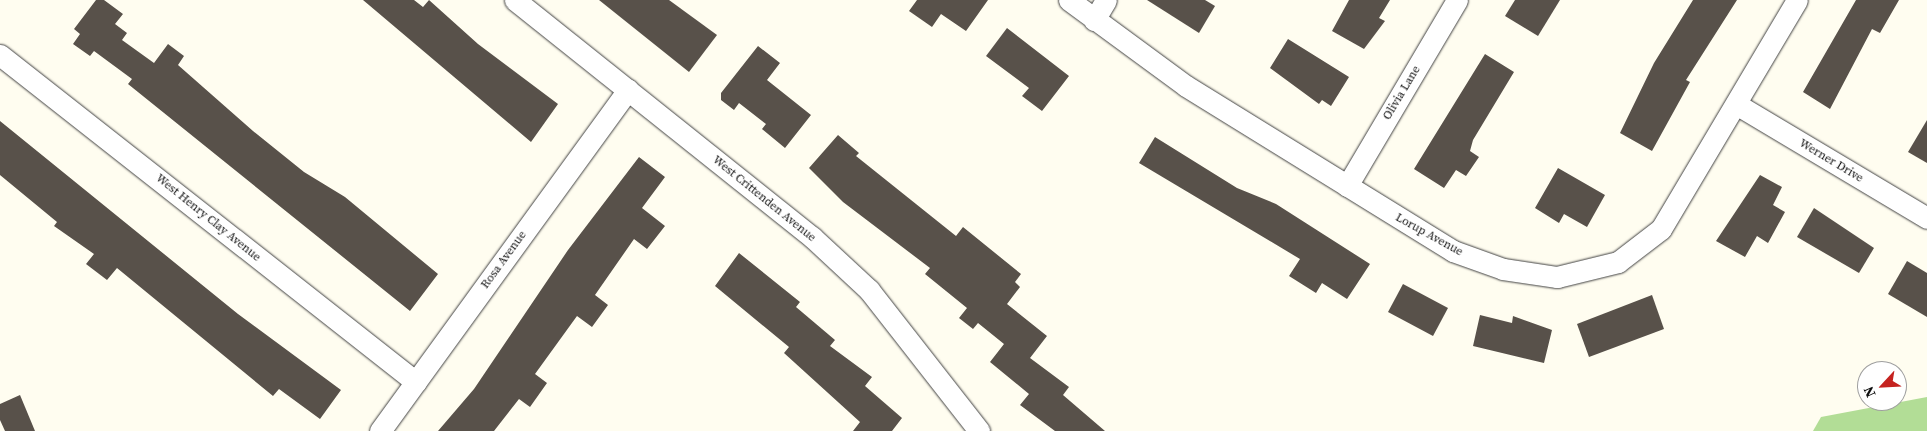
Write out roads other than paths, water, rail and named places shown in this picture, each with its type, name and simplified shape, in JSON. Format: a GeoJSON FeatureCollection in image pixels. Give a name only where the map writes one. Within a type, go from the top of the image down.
{"type":"FeatureCollection","features":[{"type":"Feature","properties":{"kind":"street","name":"West Crittenden Avenue"},"geometry":{"type":"LineString","coordinates":[[515,0],[812,237],[869,290],[978,431]]}},
{"type":"Feature","properties":{"kind":"street","name":"Lorup Avenue"},"geometry":{"type":"LineString","coordinates":[[1069,0],[1186,86],[1453,251],[1503,269],[1557,277],[1592,272],[1638,250],[1661,229],[1797,0]]}},
{"type":"Feature","properties":{"kind":"street"},"geometry":{"type":"LineString","coordinates":[[1094,20],[1106,0]]}},
{"type":"Feature","properties":{"kind":"street","name":"Olivia Lane"},"geometry":{"type":"LineString","coordinates":[[1347,186],[1457,0]]}},
{"type":"Feature","properties":{"kind":"street","name":"West Henry Clay Avenue"},"geometry":{"type":"LineString","coordinates":[[0,55],[416,382]]}},
{"type":"Feature","properties":{"kind":"street","name":"Rosa Avenue"},"geometry":{"type":"LineString","coordinates":[[380,431],[628,90]]}},
{"type":"Feature","properties":{"kind":"street","name":"Werner Drive"},"geometry":{"type":"LineString","coordinates":[[1736,104],[1927,218]]}}]}
